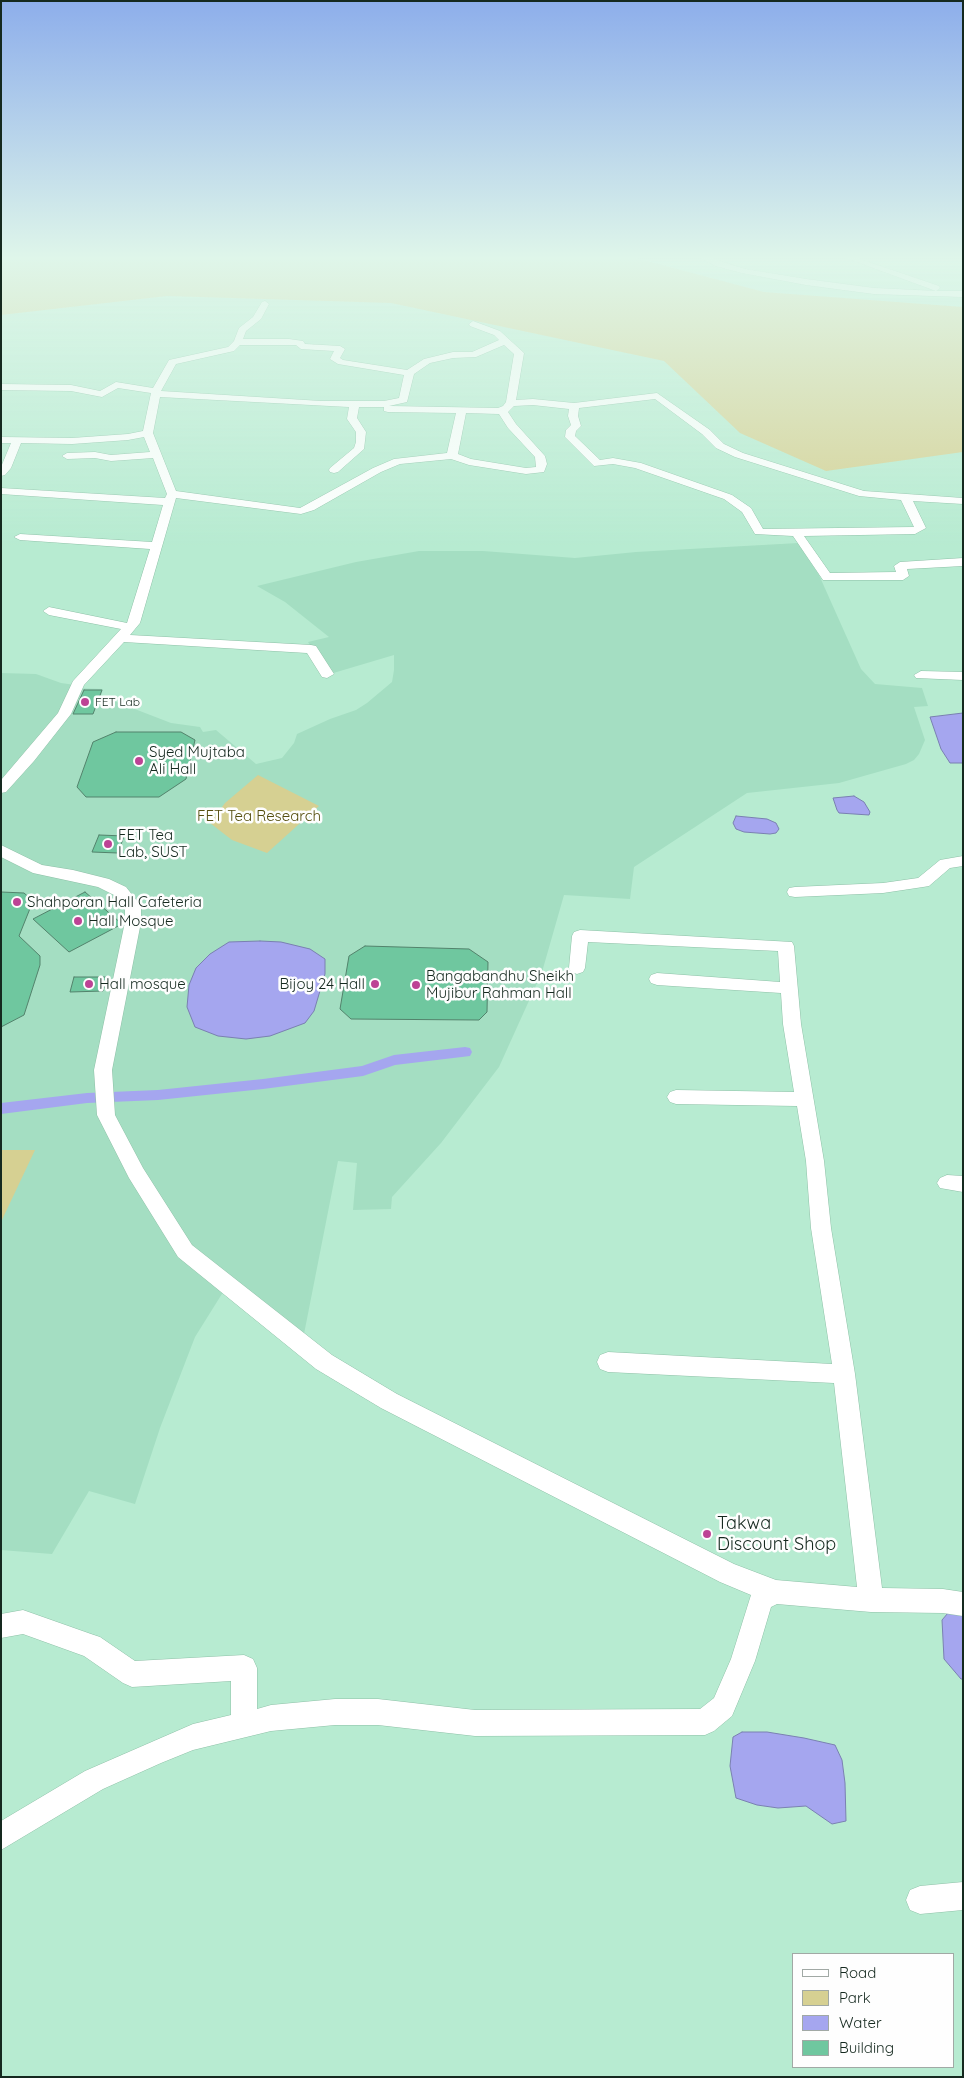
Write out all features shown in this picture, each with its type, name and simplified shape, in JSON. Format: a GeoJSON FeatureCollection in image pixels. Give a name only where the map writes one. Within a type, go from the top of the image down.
{"type":"FeatureCollection","features":[{"type":"Feature","properties":{"kind":"street"},"geometry":{"type":"LineString","coordinates":[[1,789],[29,758],[64,714],[78,684],[134,623],[171,498],[148,433],[156,392],[172,362],[204,355]]}},
{"type":"Feature","properties":{"kind":"street"},"geometry":{"type":"LineString","coordinates":[[338,355],[336,359],[340,362],[409,373],[427,361],[453,355],[473,355]]}},
{"type":"Feature","properties":{"kind":"street"},"geometry":{"type":"LineString","coordinates":[[1,491],[171,498],[302,511],[398,461],[452,456],[469,462],[526,472],[540,470],[542,464],[540,456],[506,420],[502,412],[509,405],[519,355]]}},
{"type":"Feature","properties":{"kind":"street"},"geometry":{"type":"LineString","coordinates":[[1,387],[71,388],[102,394],[116,385],[156,392],[354,405],[384,404],[404,400],[409,373]]}},
{"type":"Feature","properties":{"kind":"street"},"geometry":{"type":"LineString","coordinates":[[384,404],[385,408],[388,409],[498,411],[509,405],[533,402],[574,406],[657,396],[706,432],[720,446],[739,454],[863,494],[963,501]]}},
{"type":"Feature","properties":{"kind":"street"},"geometry":{"type":"LineString","coordinates":[[334,470],[359,449],[361,432],[358,425],[352,419],[354,405]]}},
{"type":"Feature","properties":{"kind":"street"},"geometry":{"type":"LineString","coordinates":[[574,406],[575,414],[573,416],[576,426],[571,430],[570,437],[598,464],[613,461],[637,465],[712,490],[728,497],[747,510],[759,532],[915,531],[920,528],[905,496]]}},
{"type":"Feature","properties":{"kind":"street"},"geometry":{"type":"LineString","coordinates":[[452,456],[461,411]]}},
{"type":"Feature","properties":{"kind":"street"},"geometry":{"type":"LineString","coordinates":[[1,440],[72,441],[128,437],[148,433]]}},
{"type":"Feature","properties":{"kind":"street"},"geometry":{"type":"LineString","coordinates":[[1,473],[6,468],[17,440]]}},
{"type":"Feature","properties":{"kind":"street"},"geometry":{"type":"LineString","coordinates":[[67,456],[95,455],[111,458],[157,455]]}},
{"type":"Feature","properties":{"kind":"street"},"geometry":{"type":"LineString","coordinates":[[796,533],[827,577],[903,576],[900,566],[963,562]]}},
{"type":"Feature","properties":{"kind":"street"},"geometry":{"type":"LineString","coordinates":[[20,537],[157,546]]}},
{"type":"Feature","properties":{"kind":"street"},"geometry":{"type":"LineString","coordinates":[[49,610],[126,632],[311,649],[327,674]]}},
{"type":"Feature","properties":{"kind":"street"},"geometry":{"type":"LineString","coordinates":[[921,675],[963,676]]}},
{"type":"Feature","properties":{"kind":"street"},"geometry":{"type":"LineString","coordinates":[[1,850],[38,869],[82,877],[114,888],[126,896],[133,906],[133,922],[104,1070],[106,1115],[136,1173],[186,1251],[324,1362],[389,1401],[728,1574],[776,1592],[871,1600],[943,1601],[963,1604]]}},
{"type":"Feature","properties":{"kind":"street"},"geometry":{"type":"LineString","coordinates":[[795,892],[883,888],[922,882],[946,864],[963,861]]}},
{"type":"Feature","properties":{"kind":"street"},"geometry":{"type":"LineString","coordinates":[[577,968],[580,936],[786,946],[792,1024],[803,1099],[815,1161],[822,1228],[844,1374],[871,1600]]}},
{"type":"Feature","properties":{"kind":"street"},"geometry":{"type":"LineString","coordinates":[[657,979],[788,988]]}},
{"type":"Feature","properties":{"kind":"street"},"geometry":{"type":"LineString","coordinates":[[676,1097],[803,1099]]}},
{"type":"Feature","properties":{"kind":"street"},"geometry":{"type":"LineString","coordinates":[[608,1362],[844,1374]]}},
{"type":"Feature","properties":{"kind":"street"},"geometry":{"type":"LineString","coordinates":[[1,1837],[94,1780],[194,1737],[271,1718],[335,1712],[378,1712],[475,1723],[705,1722],[724,1707],[743,1660],[762,1599],[776,1592]]}},
{"type":"Feature","properties":{"kind":"street"},"geometry":{"type":"LineString","coordinates":[[1,1626],[23,1622],[91,1646],[132,1674],[244,1668],[244,1725]]}},
{"type":"Feature","properties":{"kind":"street"},"geometry":{"type":"LineString","coordinates":[[920,1900],[963,1896]]}},
{"type":"Feature","properties":{"kind":"shaded area"},"geometry":{"type":"Polygon","coordinates":[[[798,543],[819,575],[861,669],[875,684],[922,688],[928,706],[914,707],[925,740],[919,754],[914,760],[906,764],[839,783],[747,793],[634,867],[630,899],[564,895],[542,972],[499,1067],[441,1143],[392,1197],[391,1209],[353,1210],[357,1163],[338,1161],[304,1334],[230,1281],[195,1337],[160,1428],[135,1504],[89,1491],[52,1554],[1,1550],[1,673],[36,674],[61,683],[75,685],[74,688],[103,689],[101,696],[171,723],[200,727],[203,732],[216,730],[256,764],[282,758],[294,743],[297,734],[356,710],[367,703],[392,682],[394,670],[394,655],[330,674],[308,642],[329,637],[285,602],[257,586],[356,562],[419,551],[483,551],[575,558],[636,552],[798,543]]]}},
{"type":"Feature","properties":{"kind":"green space"},"geometry":{"type":"Polygon","coordinates":[[[636,355],[963,355],[963,452],[826,471],[740,433],[664,361],[636,355]]]}},
{"type":"Feature","properties":{"kind":"green space","name":"FET Tea Research"},"geometry":{"type":"Polygon","coordinates":[[[258,775],[319,806],[267,853],[232,840],[210,823],[225,803],[258,775]]]}},
{"type":"Feature","properties":{"kind":"green space"},"geometry":{"type":"Polygon","coordinates":[[[1,1150],[35,1150],[1,1222],[1,1150]]]}},
{"type":"Feature","properties":{"kind":"water"},"geometry":{"type":"Polygon","coordinates":[[[963,713],[963,763],[950,763],[941,749],[930,717],[963,713]]]}},
{"type":"Feature","properties":{"kind":"water"},"geometry":{"type":"Polygon","coordinates":[[[854,796],[864,802],[870,812],[869,815],[839,813],[833,798],[854,796]]]}},
{"type":"Feature","properties":{"kind":"water"},"geometry":{"type":"Polygon","coordinates":[[[736,816],[767,819],[776,823],[779,829],[776,833],[770,834],[744,832],[736,829],[733,823],[736,816]]]}},
{"type":"Feature","properties":{"kind":"water"},"geometry":{"type":"Polygon","coordinates":[[[229,942],[281,942],[310,949],[325,959],[325,974],[314,1011],[305,1023],[270,1036],[246,1039],[218,1036],[195,1027],[187,1007],[189,985],[196,968],[210,954],[229,942]]]}},
{"type":"Feature","properties":{"kind":"water"},"geometry":{"type":"Polygon","coordinates":[[[963,1611],[963,1679],[961,1679],[944,1659],[942,1620],[948,1613],[963,1611]]]}},
{"type":"Feature","properties":{"kind":"water"},"geometry":{"type":"Polygon","coordinates":[[[742,1732],[767,1732],[835,1745],[842,1760],[846,1821],[832,1824],[806,1806],[778,1808],[757,1805],[736,1798],[730,1766],[733,1737],[742,1732]]]}},
{"type":"Feature","properties":{"kind":"building","name":"FET Lab"},"geometry":{"type":"Polygon","coordinates":[[[84,690],[102,690],[93,714],[73,714],[84,690]]]}},
{"type":"Feature","properties":{"kind":"building","name":"Syed Mujtaba Ali Hall"},"geometry":{"type":"Polygon","coordinates":[[[116,732],[181,732],[195,740],[186,779],[159,797],[86,797],[77,787],[93,742],[116,732]]]}},
{"type":"Feature","properties":{"kind":"building","name":"FET Tea Lab, SUST"},"geometry":{"type":"Polygon","coordinates":[[[99,835],[124,836],[118,853],[92,852],[99,835]]]}},
{"type":"Feature","properties":{"kind":"building"},"geometry":{"type":"Polygon","coordinates":[[[1,892],[24,893],[33,901],[19,936],[40,956],[40,965],[24,1015],[1,1027],[1,892]]]}},
{"type":"Feature","properties":{"kind":"building","name":"Hall Mosque"},"geometry":{"type":"Polygon","coordinates":[[[85,892],[122,924],[69,952],[33,919],[85,892]]]}},
{"type":"Feature","properties":{"kind":"building","name":"Bijoy 24 Hall"},"geometry":{"type":"Polygon","coordinates":[[[365,946],[469,949],[488,962],[487,1012],[479,1020],[351,1019],[340,1009],[349,956],[365,946]]]}},
{"type":"Feature","properties":{"kind":"building"},"geometry":{"type":"Polygon","coordinates":[[[74,977],[107,977],[103,991],[70,992],[74,977]]]}},
{"type":"Feature","properties":{"kind":"waterway"},"geometry":{"type":"LineString","coordinates":[[1,1109],[87,1098],[158,1095],[263,1084],[363,1071],[394,1060],[465,1052]]}},
{"type":"Feature","properties":{"kind":"place","name":"FET Lab"},"geometry":{"type":"Point","coordinates":[85,702]}},
{"type":"Feature","properties":{"kind":"place","name":"Syed Mujtaba Ali Hall"},"geometry":{"type":"Point","coordinates":[139,761]}},
{"type":"Feature","properties":{"kind":"place","name":"FET Tea Lab, SUST"},"geometry":{"type":"Point","coordinates":[108,844]}},
{"type":"Feature","properties":{"kind":"place","name":"Shahporan Hall Cafeteria"},"geometry":{"type":"Point","coordinates":[17,902]}},
{"type":"Feature","properties":{"kind":"place","name":"Hall Mosque"},"geometry":{"type":"Point","coordinates":[78,921]}},
{"type":"Feature","properties":{"kind":"place","name":"Hall mosque"},"geometry":{"type":"Point","coordinates":[89,984]}},
{"type":"Feature","properties":{"kind":"place","name":"Bijoy 24 Hall"},"geometry":{"type":"Point","coordinates":[375,984]}},
{"type":"Feature","properties":{"kind":"place","name":"Bangabandhu Sheikh Mujibur Rahman Hall"},"geometry":{"type":"Point","coordinates":[416,985]}},
{"type":"Feature","properties":{"kind":"place","name":"Takwa Discount Shop"},"geometry":{"type":"Point","coordinates":[707,1534]}}]}
